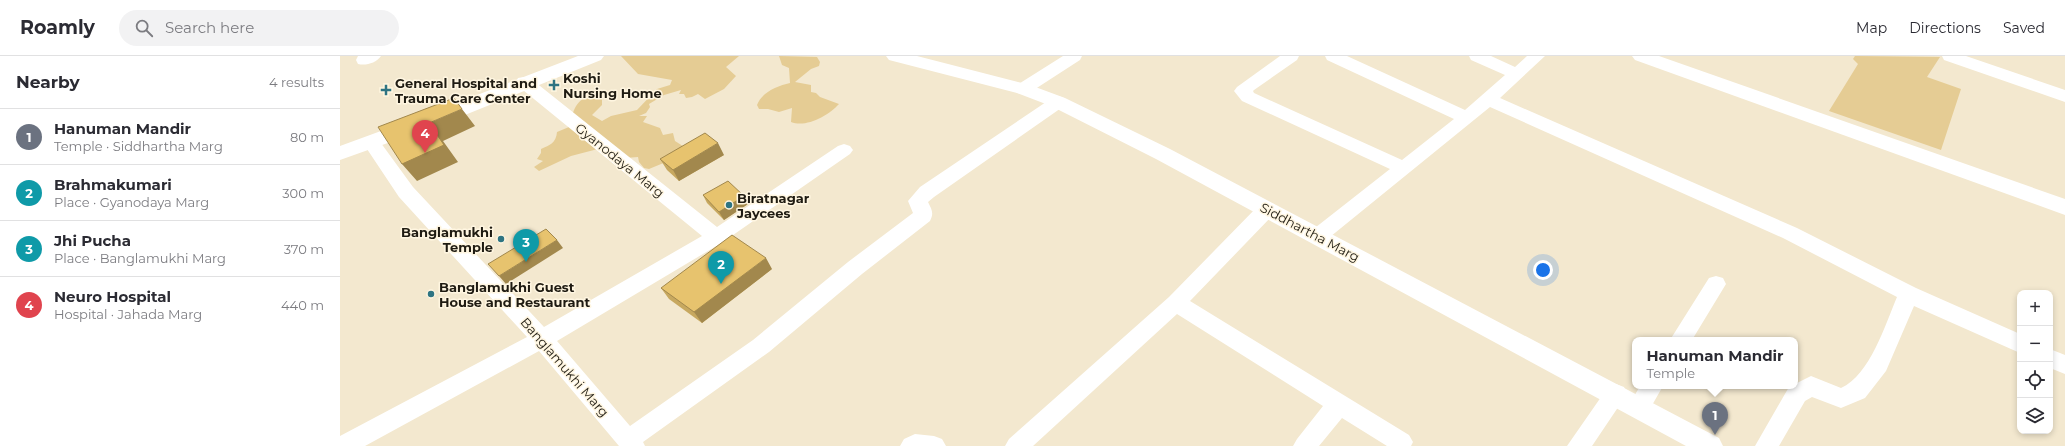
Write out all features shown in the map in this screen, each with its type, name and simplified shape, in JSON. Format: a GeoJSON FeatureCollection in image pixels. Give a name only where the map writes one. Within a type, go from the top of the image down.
{"type":"FeatureCollection","features":[{"type":"Feature","properties":{"kind":"street"},"geometry":{"type":"LineString","coordinates":[[340,153],[372,143],[524,82],[595,56]]}},
{"type":"Feature","properties":{"kind":"street","name":"Siddhartha Marg"},"geometry":{"type":"LineString","coordinates":[[895,56],[1023,89],[1058,102],[1163,154],[1616,394],[1710,446]]}},
{"type":"Feature","properties":{"kind":"street"},"geometry":{"type":"LineString","coordinates":[[1023,89],[1074,56]]}},
{"type":"Feature","properties":{"kind":"street"},"geometry":{"type":"LineString","coordinates":[[1291,56],[1248,86],[1244,91],[1248,97],[1404,168]]}},
{"type":"Feature","properties":{"kind":"street"},"geometry":{"type":"LineString","coordinates":[[1333,56],[1467,118]]}},
{"type":"Feature","properties":{"kind":"street"},"geometry":{"type":"LineString","coordinates":[[1477,56],[1517,74]]}},
{"type":"Feature","properties":{"kind":"street"},"geometry":{"type":"LineString","coordinates":[[1318,236],[1489,100],[1537,56]]}},
{"type":"Feature","properties":{"kind":"street"},"geometry":{"type":"LineString","coordinates":[[1641,56],[2065,207]]}},
{"type":"Feature","properties":{"kind":"street"},"geometry":{"type":"LineString","coordinates":[[1950,56],[2065,96]]}},
{"type":"Feature","properties":{"kind":"street","name":"Gyanodaya Marg"},"geometry":{"type":"LineString","coordinates":[[524,82],[716,237]]}},
{"type":"Feature","properties":{"kind":"street"},"geometry":{"type":"LineString","coordinates":[[1489,100],[1790,233],[1909,294],[2017,343]]}},
{"type":"Feature","properties":{"kind":"street"},"geometry":{"type":"LineString","coordinates":[[630,443],[761,346],[855,268],[923,216],[923,210],[918,201],[927,192],[1058,102]]}},
{"type":"Feature","properties":{"kind":"street","name":"Banglamukhi Marg"},"geometry":{"type":"LineString","coordinates":[[372,143],[406,192],[542,339],[630,443]]}},
{"type":"Feature","properties":{"kind":"street"},"geometry":{"type":"LineString","coordinates":[[343,446],[542,339],[716,237],[844,150]]}},
{"type":"Feature","properties":{"kind":"street"},"geometry":{"type":"LineString","coordinates":[[1017,446],[1176,303],[1267,209]]}},
{"type":"Feature","properties":{"kind":"street"},"geometry":{"type":"LineString","coordinates":[[1683,337],[1716,284]]}},
{"type":"Feature","properties":{"kind":"street"},"geometry":{"type":"LineString","coordinates":[[1767,446],[1797,394],[1811,386],[1841,398],[1857,391],[1878,365],[1909,294]]}},
{"type":"Feature","properties":{"kind":"street"},"geometry":{"type":"LineString","coordinates":[[1176,303],[1402,442]]}},
{"type":"Feature","properties":{"kind":"street"},"geometry":{"type":"LineString","coordinates":[[2053,359],[2065,365]]}},
{"type":"Feature","properties":{"kind":"street"},"geometry":{"type":"LineString","coordinates":[[1639,407],[1650,389]]}},
{"type":"Feature","properties":{"kind":"street"},"geometry":{"type":"LineString","coordinates":[[1578,446],[1616,394]]}},
{"type":"Feature","properties":{"kind":"street"},"geometry":{"type":"LineString","coordinates":[[1305,446],[1339,404]]}},
{"type":"Feature","properties":{"kind":"street"},"geometry":{"type":"LineString","coordinates":[[912,446],[915,444],[934,446]]}},
{"type":"Feature","properties":{"kind":"shaded area"},"geometry":{"type":"Polygon","coordinates":[[[621,56],[739,56],[726,67],[736,76],[724,89],[705,99],[698,94],[686,98],[684,94],[679,94],[681,90],[664,95],[649,104],[650,107],[646,113],[639,116],[647,116],[643,122],[660,128],[663,135],[673,133],[675,141],[686,148],[678,157],[649,169],[644,168],[639,162],[638,157],[625,158],[613,145],[571,156],[539,171],[534,167],[543,161],[537,159],[541,153],[541,149],[550,145],[554,141],[557,132],[569,127],[575,108],[583,99],[594,97],[602,99],[602,105],[592,115],[602,121],[611,116],[637,110],[657,89],[670,85],[672,80],[638,74],[621,56]]]}},
{"type":"Feature","properties":{"kind":"shaded area"},"geometry":{"type":"Polygon","coordinates":[[[779,56],[817,57],[820,62],[819,66],[811,69],[795,82],[811,85],[811,92],[839,104],[823,117],[803,123],[791,122],[792,108],[779,112],[768,109],[759,109],[757,105],[762,96],[775,88],[790,83],[789,68],[782,65],[779,56]]]}},
{"type":"Feature","properties":{"kind":"shaded area"},"geometry":{"type":"Polygon","coordinates":[[[1855,56],[1940,57],[1927,77],[1961,89],[1941,150],[1829,111],[1858,64],[1853,59],[1855,56]]]}},
{"type":"Feature","properties":{"kind":"building"},"geometry":{"type":"Polygon","coordinates":[[[454,98],[462,109],[429,123],[444,145],[402,164],[378,127],[454,98]]]}},
{"type":"Feature","properties":{"kind":"building"},"geometry":{"type":"Polygon","coordinates":[[[705,133],[718,143],[673,170],[660,159],[705,133]]]}},
{"type":"Feature","properties":{"kind":"building"},"geometry":{"type":"Polygon","coordinates":[[[728,181],[744,196],[719,212],[703,195],[728,181]]]}},
{"type":"Feature","properties":{"kind":"building"},"geometry":{"type":"Polygon","coordinates":[[[546,229],[557,240],[499,276],[488,264],[546,229]]]}},
{"type":"Feature","properties":{"kind":"building"},"geometry":{"type":"Polygon","coordinates":[[[732,235],[766,258],[694,312],[661,288],[732,235]]]}},
{"type":"Feature","properties":{"kind":"place","name":"Koshi Nursing Home"},"geometry":{"type":"Point","coordinates":[554,85]}},
{"type":"Feature","properties":{"kind":"place","name":"General Hospital and Trauma Care Center"},"geometry":{"type":"Point","coordinates":[386,90]}},
{"type":"Feature","properties":{"kind":"place","name":"Neuro Hospital"},"geometry":{"type":"Point","coordinates":[425,153]}},
{"type":"Feature","properties":{"kind":"place","name":"Biratnagar Jaycees"},"geometry":{"type":"Point","coordinates":[729,205]}},
{"type":"Feature","properties":{"kind":"place","name":"Banglamukhi Temple"},"geometry":{"type":"Point","coordinates":[501,239]}},
{"type":"Feature","properties":{"kind":"place","name":"Jhi Pucha"},"geometry":{"type":"Point","coordinates":[526,262]}},
{"type":"Feature","properties":{"kind":"place","name":"Brahmakumari"},"geometry":{"type":"Point","coordinates":[721,284]}},
{"type":"Feature","properties":{"kind":"place","name":"Banglamukhi Guest House and Restaurant"},"geometry":{"type":"Point","coordinates":[431,294]}},
{"type":"Feature","properties":{"kind":"place","name":"Hanuman Mandir"},"geometry":{"type":"Point","coordinates":[1715,435]}}]}
